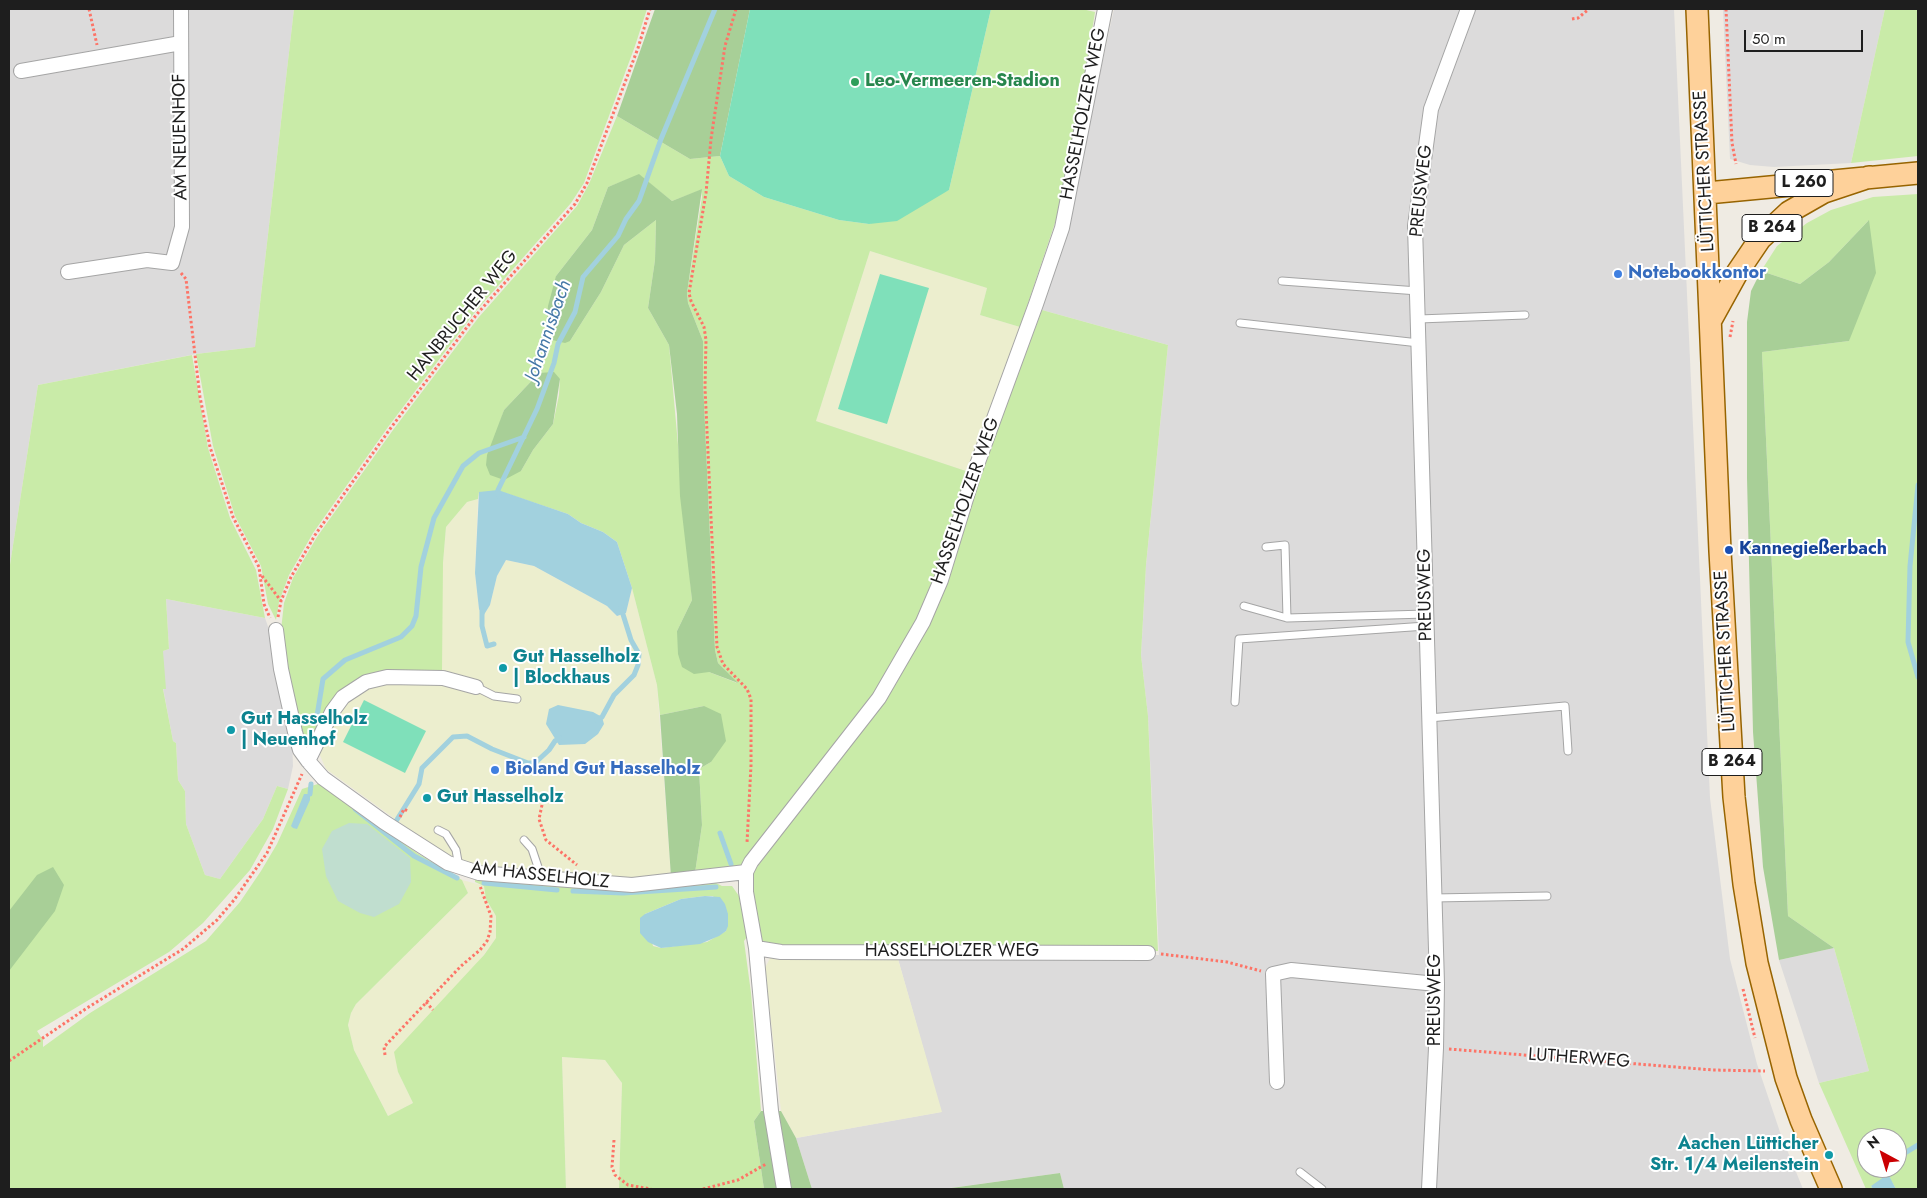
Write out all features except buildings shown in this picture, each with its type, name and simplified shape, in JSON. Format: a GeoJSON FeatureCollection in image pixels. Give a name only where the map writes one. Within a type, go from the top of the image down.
{"type":"FeatureCollection","features":[{"type":"Feature","properties":{"kind":"main road","name":"LÜTTICHER STRASSE"},"geometry":{"type":"LineString","coordinates":[[1697,9],[1720,542],[1734,797],[1744,884],[1757,964],[1786,1078],[1831,1189]]}},
{"type":"Feature","properties":{"kind":"main road","name":"L 260"},"geometry":{"type":"LineString","coordinates":[[1706,193],[1918,173]]}},
{"type":"Feature","properties":{"kind":"main road","name":"B 264"},"geometry":{"type":"LineString","coordinates":[[1710,320],[1737,273],[1760,239],[1789,212],[1824,192],[1869,177]]}},
{"type":"Feature","properties":{"kind":"street","name":"AM NEUENHOF"},"geometry":{"type":"LineString","coordinates":[[172,263],[182,228],[181,9]]}},
{"type":"Feature","properties":{"kind":"street","name":"HASSELHOLZER WEG"},"geometry":{"type":"LineString","coordinates":[[749,867],[879,698],[923,622],[941,580],[977,465],[1062,228],[1081,140],[1105,9]]}},
{"type":"Feature","properties":{"kind":"street","name":"PREUSWEG"},"geometry":{"type":"LineString","coordinates":[[1429,1189],[1437,984],[1433,898],[1415,226],[1432,109],[1468,9]]}},
{"type":"Feature","properties":{"kind":"street"},"geometry":{"type":"LineString","coordinates":[[21,71],[180,43]]}},
{"type":"Feature","properties":{"kind":"street"},"geometry":{"type":"LineString","coordinates":[[68,272],[147,260],[172,263]]}},
{"type":"Feature","properties":{"kind":"street","name":"AM HASSELHOLZ"},"geometry":{"type":"LineString","coordinates":[[276,630],[295,732],[300,750],[308,761],[323,778],[384,822],[421,847],[459,867],[479,873],[632,885],[749,867]]}},
{"type":"Feature","properties":{"kind":"street"},"geometry":{"type":"LineString","coordinates":[[308,761],[332,712],[343,697],[366,682],[387,677],[443,678],[476,687]]}},
{"type":"Feature","properties":{"kind":"street"},"geometry":{"type":"LineString","coordinates":[[749,867],[746,892],[756,948],[771,1111],[784,1189]]}},
{"type":"Feature","properties":{"kind":"street","name":"HASSELHOLZER WEG"},"geometry":{"type":"LineString","coordinates":[[756,948],[781,952],[1148,953]]}},
{"type":"Feature","properties":{"kind":"street"},"geometry":{"type":"LineString","coordinates":[[1277,1082],[1273,974],[1291,970],[1437,984]]}},
{"type":"Feature","properties":{"kind":"lane"},"geometry":{"type":"LineString","coordinates":[[1282,280],[1418,291]]}},
{"type":"Feature","properties":{"kind":"lane"},"geometry":{"type":"LineString","coordinates":[[1418,319],[1524,316]]}},
{"type":"Feature","properties":{"kind":"lane"},"geometry":{"type":"LineString","coordinates":[[1240,323],[1419,343]]}},
{"type":"Feature","properties":{"kind":"lane"},"geometry":{"type":"LineString","coordinates":[[1266,547],[1285,545],[1288,618]]}},
{"type":"Feature","properties":{"kind":"lane"},"geometry":{"type":"LineString","coordinates":[[1244,606],[1288,618],[1426,620]]}},
{"type":"Feature","properties":{"kind":"lane"},"geometry":{"type":"LineString","coordinates":[[1236,702],[1239,639],[1426,620]]}},
{"type":"Feature","properties":{"kind":"lane"},"geometry":{"type":"LineString","coordinates":[[476,687],[494,696],[517,698]]}},
{"type":"Feature","properties":{"kind":"lane"},"geometry":{"type":"LineString","coordinates":[[1429,718],[1565,706],[1568,751]]}},
{"type":"Feature","properties":{"kind":"lane"},"geometry":{"type":"LineString","coordinates":[[438,830],[446,834],[456,850],[459,867]]}},
{"type":"Feature","properties":{"kind":"lane"},"geometry":{"type":"LineString","coordinates":[[524,840],[532,849],[542,879]]}},
{"type":"Feature","properties":{"kind":"lane"},"geometry":{"type":"LineString","coordinates":[[1433,898],[1547,896]]}},
{"type":"Feature","properties":{"kind":"lane"},"geometry":{"type":"LineString","coordinates":[[1300,1172],[1322,1189]]}},
{"type":"Feature","properties":{"kind":"path"},"geometry":{"type":"LineString","coordinates":[[89,9],[99,56]]}},
{"type":"Feature","properties":{"kind":"path","name":"HANBRUCHER WEG"},"geometry":{"type":"LineString","coordinates":[[276,630],[281,602],[292,577],[315,535],[390,429],[477,314],[575,204],[587,184],[638,48],[650,9]]}},
{"type":"Feature","properties":{"kind":"path"},"geometry":{"type":"LineString","coordinates":[[736,9],[725,46],[711,139],[706,193],[689,292],[690,301],[704,327],[706,340],[706,388],[717,647],[723,664],[747,689],[751,699],[751,765],[747,848],[749,867]]}},
{"type":"Feature","properties":{"kind":"path"},"geometry":{"type":"LineString","coordinates":[[1572,19],[1578,18],[1589,9]]}},
{"type":"Feature","properties":{"kind":"path"},"geometry":{"type":"LineString","coordinates":[[1726,9],[1732,143],[1736,164]]}},
{"type":"Feature","properties":{"kind":"path"},"geometry":{"type":"LineString","coordinates":[[172,263],[186,279],[200,397],[210,447],[233,517],[242,538],[254,554],[262,576],[264,604],[276,630]]}},
{"type":"Feature","properties":{"kind":"path"},"geometry":{"type":"LineString","coordinates":[[1729,344],[1734,316]]}},
{"type":"Feature","properties":{"kind":"path"},"geometry":{"type":"LineString","coordinates":[[262,576],[281,602]]}},
{"type":"Feature","properties":{"kind":"path"},"geometry":{"type":"LineString","coordinates":[[9,1061],[87,1008],[183,949],[217,920],[234,900],[267,852],[308,761]]}},
{"type":"Feature","properties":{"kind":"path"},"geometry":{"type":"LineString","coordinates":[[542,805],[539,819],[546,840],[578,866]]}},
{"type":"Feature","properties":{"kind":"path"},"geometry":{"type":"LineString","coordinates":[[385,1055],[384,1047],[461,966],[480,950],[490,932],[491,916],[481,891],[479,873]]}},
{"type":"Feature","properties":{"kind":"path"},"geometry":{"type":"LineString","coordinates":[[1148,953],[1227,962],[1273,974]]}},
{"type":"Feature","properties":{"kind":"path"},"geometry":{"type":"LineString","coordinates":[[426,1002],[433,1010]]}},
{"type":"Feature","properties":{"kind":"path","name":"LUTHERWEG"},"geometry":{"type":"LineString","coordinates":[[1436,1048],[1744,1072],[1765,1071]]}},
{"type":"Feature","properties":{"kind":"path"},"geometry":{"type":"LineString","coordinates":[[614,1140],[612,1167],[615,1175],[628,1185],[651,1189]]}},
{"type":"Feature","properties":{"kind":"path"},"geometry":{"type":"LineString","coordinates":[[703,1189],[738,1180],[752,1174],[778,1153]]}},
{"type":"Feature","properties":{"kind":"shaded area"},"geometry":{"type":"Polygon","coordinates":[[[9,9],[294,9],[255,347],[196,354],[38,385],[9,571],[9,9]]]}},
{"type":"Feature","properties":{"kind":"shaded area"},"geometry":{"type":"Polygon","coordinates":[[[1114,9],[1674,9],[1710,798],[1730,959],[1757,1064],[1781,1135],[1803,1189],[1064,1189],[1060,1173],[943,1189],[812,1189],[796,1138],[941,1112],[898,959],[1159,955],[1148,716],[1141,655],[1146,565],[1168,345],[1042,310],[1065,234],[1114,9]]]}},
{"type":"Feature","properties":{"kind":"shaded area"},"geometry":{"type":"Polygon","coordinates":[[[1723,9],[1885,9],[1851,163],[1774,167],[1750,165],[1730,159],[1723,9]]]}},
{"type":"Feature","properties":{"kind":"shaded area","name":"Gut Hasselholz | Neuenhof"},"geometry":{"type":"Polygon","coordinates":[[[166,599],[265,618],[271,635],[292,739],[293,766],[288,789],[277,786],[263,819],[220,879],[205,875],[186,824],[185,791],[178,780],[176,743],[173,741],[163,688],[163,651],[169,649],[166,599]]]}},
{"type":"Feature","properties":{"kind":"shaded area"},"geometry":{"type":"Polygon","coordinates":[[[1834,948],[1869,1071],[1819,1083],[1779,960],[1834,948]]]}},
{"type":"Feature","properties":{"kind":"green space"},"geometry":{"type":"Polygon","coordinates":[[[294,9],[647,9],[584,183],[571,203],[475,312],[388,427],[313,533],[289,575],[279,602],[276,620],[268,604],[261,566],[235,516],[213,446],[196,354],[255,347],[294,9]]]}},
{"type":"Feature","properties":{"kind":"green space"},"geometry":{"type":"Polygon","coordinates":[[[655,9],[750,9],[720,156],[690,159],[617,116],[655,9]]]}},
{"type":"Feature","properties":{"kind":"green space","name":"Leo-Vermeeren-Stadion"},"geometry":{"type":"Polygon","coordinates":[[[750,9],[991,9],[949,190],[897,221],[869,224],[839,220],[764,197],[729,176],[720,156],[750,9]]]}},
{"type":"Feature","properties":{"kind":"green space"},"geometry":{"type":"Polygon","coordinates":[[[991,9],[1082,9],[1095,12],[1074,146],[1056,220],[1020,327],[980,315],[987,288],[870,251],[816,421],[969,472],[934,579],[907,642],[882,686],[739,867],[695,873],[702,825],[699,769],[711,762],[704,706],[660,715],[657,685],[632,588],[617,542],[603,532],[581,523],[568,514],[505,493],[479,492],[478,499],[467,502],[446,527],[443,563],[442,670],[397,670],[352,686],[310,744],[306,745],[300,736],[281,630],[284,603],[293,578],[317,537],[393,430],[479,317],[577,206],[589,184],[617,116],[690,159],[720,156],[729,176],[764,197],[839,220],[869,224],[949,190],[991,9]],[[639,175],[608,187],[592,230],[556,276],[570,341],[601,292],[624,245],[656,220],[655,260],[648,308],[669,345],[692,600],[677,631],[709,672],[737,683],[718,663],[715,650],[703,380],[703,341],[688,303],[687,293],[702,197],[701,190],[672,201],[639,175]],[[539,373],[504,410],[497,432],[521,471],[533,450],[553,424],[559,395],[560,379],[539,373]]]}},
{"type":"Feature","properties":{"kind":"green space"},"geometry":{"type":"Polygon","coordinates":[[[1885,9],[1918,9],[1918,156],[1851,163],[1885,9]]]}},
{"type":"Feature","properties":{"kind":"green space"},"geometry":{"type":"Polygon","coordinates":[[[639,174],[672,201],[702,189],[687,293],[688,303],[703,341],[703,380],[715,650],[718,663],[738,683],[709,672],[694,674],[682,667],[678,654],[677,631],[692,600],[680,496],[677,414],[669,345],[648,308],[655,260],[656,220],[624,245],[601,292],[570,341],[565,343],[548,339],[545,336],[548,306],[556,276],[592,230],[608,187],[639,174]]]}},
{"type":"Feature","properties":{"kind":"green space"},"geometry":{"type":"Polygon","coordinates":[[[1918,194],[1918,1189],[1896,1189],[1892,1182],[1871,1186],[1873,1189],[1866,1189],[1861,1178],[1907,1178],[1907,1128],[1857,1128],[1857,1169],[1819,1083],[1869,1071],[1834,948],[1788,916],[1762,352],[1849,341],[1868,221],[1829,262],[1800,284],[1761,271],[1777,246],[1807,223],[1831,210],[1873,197],[1918,194]]]}},
{"type":"Feature","properties":{"kind":"green space"},"geometry":{"type":"Polygon","coordinates":[[[1869,220],[1876,273],[1849,341],[1762,352],[1788,916],[1834,948],[1779,960],[1763,867],[1753,732],[1747,478],[1747,322],[1751,291],[1761,271],[1800,284],[1829,262],[1869,220]]]}},
{"type":"Feature","properties":{"kind":"green space"},"geometry":{"type":"Polygon","coordinates":[[[870,251],[987,288],[980,315],[1020,327],[969,472],[816,421],[870,251]]]}},
{"type":"Feature","properties":{"kind":"green space"},"geometry":{"type":"Polygon","coordinates":[[[880,274],[929,288],[887,424],[838,409],[880,274]]]}},
{"type":"Feature","properties":{"kind":"green space"},"geometry":{"type":"Polygon","coordinates":[[[1042,310],[1168,345],[1146,565],[1141,655],[1148,716],[1158,951],[773,948],[762,944],[753,890],[754,871],[896,684],[916,647],[1042,310]]]}},
{"type":"Feature","properties":{"kind":"green space"},"geometry":{"type":"Polygon","coordinates":[[[192,355],[208,448],[230,518],[256,570],[265,618],[166,599],[169,649],[163,651],[166,689],[163,689],[173,741],[176,743],[178,780],[185,791],[186,824],[205,875],[220,879],[263,819],[277,786],[288,789],[273,829],[250,870],[203,923],[169,952],[37,1031],[43,1040],[43,1047],[90,1013],[206,941],[240,902],[261,871],[277,844],[302,789],[321,783],[417,853],[462,880],[468,893],[356,1004],[351,1013],[348,1025],[354,1050],[388,1116],[413,1103],[398,1072],[394,1052],[484,955],[496,938],[496,916],[486,899],[484,886],[475,882],[475,878],[714,882],[722,886],[732,886],[741,899],[747,937],[744,941],[751,993],[761,1111],[754,1121],[764,1189],[619,1189],[622,1083],[605,1060],[562,1057],[566,1189],[9,1189],[9,571],[38,385],[192,355]],[[713,896],[681,899],[645,914],[653,946],[661,948],[707,942],[726,931],[728,921],[713,896]]]}},
{"type":"Feature","properties":{"kind":"green space"},"geometry":{"type":"Polygon","coordinates":[[[554,372],[560,379],[553,424],[533,450],[521,471],[504,480],[490,475],[486,465],[487,455],[504,410],[539,373],[554,372]]]}},
{"type":"Feature","properties":{"kind":"green space"},"geometry":{"type":"Polygon","coordinates":[[[478,499],[475,573],[479,609],[482,617],[490,605],[497,576],[506,560],[534,566],[607,606],[617,616],[626,613],[632,588],[657,685],[671,877],[625,879],[482,867],[453,857],[424,840],[326,769],[318,751],[335,714],[443,563],[446,527],[467,502],[478,499]]]}},
{"type":"Feature","properties":{"kind":"green space"},"geometry":{"type":"Polygon","coordinates":[[[364,700],[426,731],[405,773],[343,742],[364,700]]]}},
{"type":"Feature","properties":{"kind":"green space"},"geometry":{"type":"Polygon","coordinates":[[[704,706],[721,714],[726,741],[711,762],[699,769],[702,825],[695,873],[671,877],[660,715],[704,706]]]}},
{"type":"Feature","properties":{"kind":"green space"},"geometry":{"type":"Polygon","coordinates":[[[349,823],[367,824],[410,858],[411,882],[399,904],[374,917],[360,913],[338,901],[326,876],[322,849],[332,831],[349,823]]]}},
{"type":"Feature","properties":{"kind":"green space"},"geometry":{"type":"Polygon","coordinates":[[[53,867],[64,885],[55,911],[9,971],[9,911],[37,875],[53,867]]]}},
{"type":"Feature","properties":{"kind":"green space"},"geometry":{"type":"Polygon","coordinates":[[[462,880],[485,886],[486,899],[496,916],[496,938],[398,1072],[413,1103],[388,1116],[354,1050],[348,1025],[351,1013],[356,1004],[468,893],[462,880]]]}},
{"type":"Feature","properties":{"kind":"green space"},"geometry":{"type":"Polygon","coordinates":[[[770,958],[898,959],[942,1112],[796,1138],[781,1111],[765,968],[770,958]]]}},
{"type":"Feature","properties":{"kind":"green space"},"geometry":{"type":"Polygon","coordinates":[[[562,1057],[605,1060],[622,1083],[619,1189],[566,1189],[562,1057]]]}},
{"type":"Feature","properties":{"kind":"green space"},"geometry":{"type":"Polygon","coordinates":[[[761,1111],[781,1111],[796,1138],[812,1189],[764,1189],[754,1121],[761,1111]]]}},
{"type":"Feature","properties":{"kind":"green space"},"geometry":{"type":"Polygon","coordinates":[[[1060,1173],[1064,1189],[944,1189],[1060,1173]]]}},
{"type":"Feature","properties":{"kind":"water"},"geometry":{"type":"Polygon","coordinates":[[[498,490],[568,514],[581,523],[603,532],[617,542],[632,588],[626,613],[617,616],[607,606],[534,566],[506,560],[497,576],[490,605],[482,618],[479,609],[475,573],[479,492],[498,490]]]}},
{"type":"Feature","properties":{"kind":"water"},"geometry":{"type":"Polygon","coordinates":[[[558,705],[593,712],[602,717],[604,724],[598,734],[585,744],[559,745],[546,724],[549,709],[558,705]]]}},
{"type":"Feature","properties":{"kind":"water"},"geometry":{"type":"Polygon","coordinates":[[[304,794],[310,794],[310,800],[297,829],[293,828],[291,826],[304,794]]]}},
{"type":"Feature","properties":{"kind":"water"},"geometry":{"type":"Polygon","coordinates":[[[705,896],[720,897],[725,904],[728,914],[728,926],[726,931],[719,936],[700,944],[661,948],[648,942],[640,933],[640,918],[645,914],[681,899],[705,896]]]}},
{"type":"Feature","properties":{"kind":"water"},"geometry":{"type":"Polygon","coordinates":[[[1882,1178],[1890,1178],[1896,1189],[1873,1189],[1871,1186],[1882,1178]]]}},
{"type":"Feature","properties":{"kind":"waterway","name":"Johannisbach"},"geometry":{"type":"LineString","coordinates":[[499,497],[498,490],[537,409],[554,363],[558,344],[575,312],[583,277],[618,236],[626,219],[639,201],[661,139],[715,9]]}},
{"type":"Feature","properties":{"kind":"waterway"},"geometry":{"type":"LineString","coordinates":[[316,722],[323,679],[345,660],[401,637],[412,626],[416,616],[421,567],[434,518],[463,466],[479,453],[524,437]]}},
{"type":"Feature","properties":{"kind":"waterway","name":"Kannegießerbach"},"geometry":{"type":"LineString","coordinates":[[1918,485],[1910,566],[1908,642],[1918,677]]}},
{"type":"Feature","properties":{"kind":"waterway"},"geometry":{"type":"LineString","coordinates":[[597,720],[602,717],[614,695],[634,675],[638,665],[639,654],[631,640],[621,608]]}},
{"type":"Feature","properties":{"kind":"waterway","name":"Johannisbach"},"geometry":{"type":"LineString","coordinates":[[482,612],[482,626],[487,646],[494,644]]}},
{"type":"Feature","properties":{"kind":"waterway"},"geometry":{"type":"LineString","coordinates":[[393,826],[419,784],[422,768],[453,737],[467,736],[492,749],[528,763],[535,763],[560,738]]}},
{"type":"Feature","properties":{"kind":"waterway"},"geometry":{"type":"LineString","coordinates":[[310,794],[311,784]]}},
{"type":"Feature","properties":{"kind":"waterway"},"geometry":{"type":"LineString","coordinates":[[355,809],[414,856],[457,878]]}},
{"type":"Feature","properties":{"kind":"waterway"},"geometry":{"type":"LineString","coordinates":[[720,833],[731,864]]}},
{"type":"Feature","properties":{"kind":"waterway"},"geometry":{"type":"LineString","coordinates":[[484,883],[557,890]]}},
{"type":"Feature","properties":{"kind":"waterway"},"geometry":{"type":"LineString","coordinates":[[573,891],[623,893],[716,887]]}},
{"type":"Feature","properties":{"kind":"waterway"},"geometry":{"type":"LineString","coordinates":[[1907,1152],[1918,1145]]}},
{"type":"Feature","properties":{"kind":"place","name":"Leo-Vermeeren-Stadion"},"geometry":{"type":"Point","coordinates":[855,82]}},
{"type":"Feature","properties":{"kind":"place","name":"Notebookkontor"},"geometry":{"type":"Point","coordinates":[1618,274]}},
{"type":"Feature","properties":{"kind":"place","name":"Kannegießerbach"},"geometry":{"type":"Point","coordinates":[1729,550]}},
{"type":"Feature","properties":{"kind":"place","name":"Gut Hasselholz | Blockhaus"},"geometry":{"type":"Point","coordinates":[503,668]}},
{"type":"Feature","properties":{"kind":"place","name":"Gut Hasselholz | Neuenhof"},"geometry":{"type":"Point","coordinates":[231,730]}},
{"type":"Feature","properties":{"kind":"place","name":"Bioland Gut Hasselholz"},"geometry":{"type":"Point","coordinates":[495,770]}},
{"type":"Feature","properties":{"kind":"place","name":"Gut Hasselholz"},"geometry":{"type":"Point","coordinates":[427,798]}},
{"type":"Feature","properties":{"kind":"place","name":"Aachen Lütticher Str. 1/4 Meilenstein"},"geometry":{"type":"Point","coordinates":[1829,1155]}}]}
